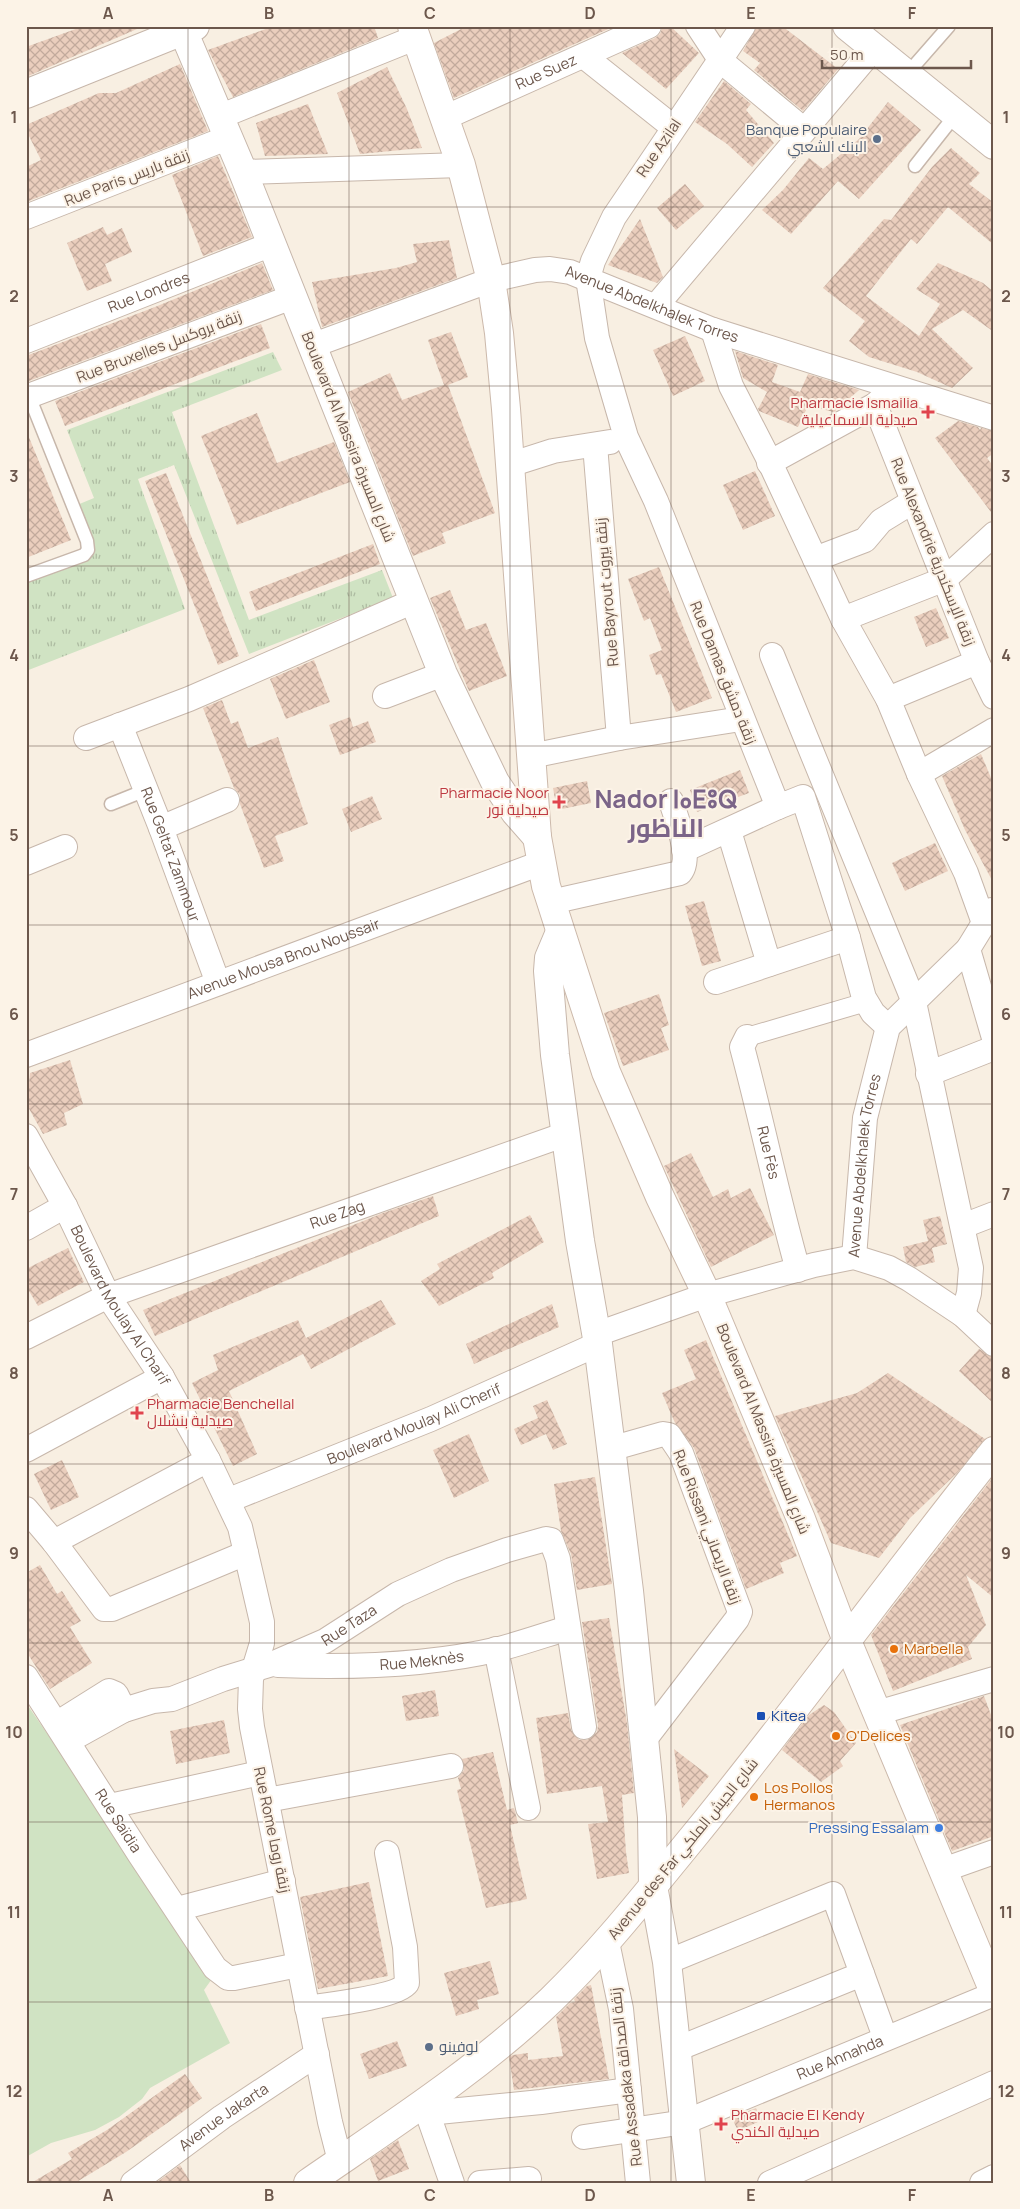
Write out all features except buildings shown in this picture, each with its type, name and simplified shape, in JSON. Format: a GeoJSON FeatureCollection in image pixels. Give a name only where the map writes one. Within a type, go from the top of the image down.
{"type":"FeatureCollection","features":[{"type":"Feature","properties":{"kind":"main road"},"geometry":{"type":"LineString","coordinates":[[847,26],[994,145]]}},
{"type":"Feature","properties":{"kind":"main road"},"geometry":{"type":"LineString","coordinates":[[26,94],[186,28]]}},
{"type":"Feature","properties":{"kind":"main road","name":"Boulevard Al Massira شارع المسيرة"},"geometry":{"type":"LineString","coordinates":[[186,28],[223,127],[272,244],[443,674],[495,782],[515,812],[537,837]]}},
{"type":"Feature","properties":{"kind":"main road","name":"Boulevard Al Massira شارع المسيرة"},"geometry":{"type":"LineString","coordinates":[[414,31],[461,165],[491,280],[499,334],[537,837],[541,863],[551,902],[606,1072],[660,1197],[707,1295],[801,1519],[847,1641],[994,1993]]}},
{"type":"Feature","properties":{"kind":"main road"},"geometry":{"type":"LineString","coordinates":[[560,932],[549,958],[548,972],[555,1054],[580,1241],[598,1339],[630,1600],[652,1817],[653,1886],[667,1962],[691,2183]]}},
{"type":"Feature","properties":{"kind":"main road","name":"Avenue des Far شارع الجيش الملكي"},"geometry":{"type":"LineString","coordinates":[[308,2183],[426,2108],[520,2028],[607,1942],[768,1744],[991,1460]]}},
{"type":"Feature","properties":{"kind":"street","name":"Rue Suez"},"geometry":{"type":"LineString","coordinates":[[444,118],[586,57],[649,26]]}},
{"type":"Feature","properties":{"kind":"street"},"geometry":{"type":"LineString","coordinates":[[698,26],[721,61],[803,129]]}},
{"type":"Feature","properties":{"kind":"street","name":"Rue Azilal"},"geometry":{"type":"LineString","coordinates":[[588,278],[593,261],[614,217],[743,26]]}},
{"type":"Feature","properties":{"kind":"street","name":"Rue Paris زنقة باريس"},"geometry":{"type":"LineString","coordinates":[[26,217],[223,127],[414,31]]}},
{"type":"Feature","properties":{"kind":"street"},"geometry":{"type":"LineString","coordinates":[[656,306],[803,129],[874,48]]}},
{"type":"Feature","properties":{"kind":"street"},"geometry":{"type":"LineString","coordinates":[[586,57],[673,127]]}},
{"type":"Feature","properties":{"kind":"street"},"geometry":{"type":"LineString","coordinates":[[243,172],[461,165]]}},
{"type":"Feature","properties":{"kind":"street","name":"Rue Londres"},"geometry":{"type":"LineString","coordinates":[[26,341],[272,244]]}},
{"type":"Feature","properties":{"kind":"street","name":"Avenue Abdelkhalek Torres"},"geometry":{"type":"LineString","coordinates":[[311,346],[491,280],[520,272],[550,269],[588,278],[713,330],[994,418]]}},
{"type":"Feature","properties":{"kind":"street","name":"Rue Damas زنقة دمشق"},"geometry":{"type":"LineString","coordinates":[[588,278],[597,338],[626,437],[656,502],[741,719],[778,807]]}},
{"type":"Feature","properties":{"kind":"street","name":"Rue Bruxelles زنقة بروكسل"},"geometry":{"type":"LineString","coordinates":[[28,397],[292,297]]}},
{"type":"Feature","properties":{"kind":"street"},"geometry":{"type":"LineString","coordinates":[[713,330],[731,386],[843,620],[888,699],[919,774],[966,873],[990,917],[968,949],[888,1027],[877,1018],[866,1002],[848,938],[803,797]]}},
{"type":"Feature","properties":{"kind":"street"},"geometry":{"type":"LineString","coordinates":[[769,463],[875,405],[895,388]]}},
{"type":"Feature","properties":{"kind":"street","name":"Rue Alexandrie زنقة الإسكندرية"},"geometry":{"type":"LineString","coordinates":[[875,405],[912,502],[983,661],[994,697]]}},
{"type":"Feature","properties":{"kind":"street"},"geometry":{"type":"LineString","coordinates":[[509,465],[553,452],[595,445],[626,437]]}},
{"type":"Feature","properties":{"kind":"street","name":"Rue Bayrout زنقة بيروت"},"geometry":{"type":"LineString","coordinates":[[595,445],[619,738]]}},
{"type":"Feature","properties":{"kind":"street"},"geometry":{"type":"LineString","coordinates":[[815,559],[865,540],[881,521],[912,502]]}},
{"type":"Feature","properties":{"kind":"street"},"geometry":{"type":"LineString","coordinates":[[843,620],[945,579],[994,534]]}},
{"type":"Feature","properties":{"kind":"street"},"geometry":{"type":"LineString","coordinates":[[86,738],[190,699],[414,601]]}},
{"type":"Feature","properties":{"kind":"street"},"geometry":{"type":"LineString","coordinates":[[772,654],[914,1002],[928,1074],[963,1226],[970,1268],[971,1283],[963,1315]]}},
{"type":"Feature","properties":{"kind":"street"},"geometry":{"type":"LineString","coordinates":[[888,699],[983,661]]}},
{"type":"Feature","properties":{"kind":"street"},"geometry":{"type":"LineString","coordinates":[[385,696],[443,674]]}},
{"type":"Feature","properties":{"kind":"street"},"geometry":{"type":"LineString","coordinates":[[531,756],[619,738],[741,719]]}},
{"type":"Feature","properties":{"kind":"street","name":"Rue Geltat Zammour"},"geometry":{"type":"LineString","coordinates":[[120,725],[161,828],[218,983]]}},
{"type":"Feature","properties":{"kind":"street"},"geometry":{"type":"LineString","coordinates":[[919,774],[994,730]]}},
{"type":"Feature","properties":{"kind":"street"},"geometry":{"type":"LineString","coordinates":[[684,850],[778,807],[828,789]]}},
{"type":"Feature","properties":{"kind":"street"},"geometry":{"type":"LineString","coordinates":[[161,828],[227,800]]}},
{"type":"Feature","properties":{"kind":"street"},"geometry":{"type":"LineString","coordinates":[[551,902],[671,877],[680,873],[684,869],[684,850],[671,801]]}},
{"type":"Feature","properties":{"kind":"street"},"geometry":{"type":"LineString","coordinates":[[729,831],[769,964]]}},
{"type":"Feature","properties":{"kind":"street"},"geometry":{"type":"LineString","coordinates":[[26,863],[65,848]]}},
{"type":"Feature","properties":{"kind":"street","name":"Avenue Mousa Bnou Noussair"},"geometry":{"type":"LineString","coordinates":[[26,1055],[541,863]]}},
{"type":"Feature","properties":{"kind":"street"},"geometry":{"type":"LineString","coordinates":[[716,982],[848,938]]}},
{"type":"Feature","properties":{"kind":"street"},"geometry":{"type":"LineString","coordinates":[[928,1074],[993,1036],[968,949]]}},
{"type":"Feature","properties":{"kind":"street"},"geometry":{"type":"LineString","coordinates":[[747,1036],[866,1002]]}},
{"type":"Feature","properties":{"kind":"street","name":"Avenue Abdelkhalek Torres"},"geometry":{"type":"LineString","coordinates":[[598,1339],[707,1295],[854,1257],[866,1118],[888,1027]]}},
{"type":"Feature","properties":{"kind":"street","name":"Rue Fès"},"geometry":{"type":"LineString","coordinates":[[747,1036],[742,1047],[763,1125],[779,1204],[798,1270]]}},
{"type":"Feature","properties":{"kind":"street","name":"Rue Zag"},"geometry":{"type":"LineString","coordinates":[[26,1337],[108,1296],[566,1134]]}},
{"type":"Feature","properties":{"kind":"street","name":"Boulevard Moulay Al Charif"},"geometry":{"type":"LineString","coordinates":[[28,1143],[65,1206],[108,1296],[162,1377],[229,1500]]}},
{"type":"Feature","properties":{"kind":"street"},"geometry":{"type":"LineString","coordinates":[[26,1228],[65,1206]]}},
{"type":"Feature","properties":{"kind":"street"},"geometry":{"type":"LineString","coordinates":[[963,1226],[994,1214]]}},
{"type":"Feature","properties":{"kind":"street"},"geometry":{"type":"LineString","coordinates":[[854,1257],[888,1268],[963,1315],[994,1344]]}},
{"type":"Feature","properties":{"kind":"street","name":"Boulevard Moulay Ali Cherif"},"geometry":{"type":"LineString","coordinates":[[229,1500],[431,1419],[598,1339]]}},
{"type":"Feature","properties":{"kind":"street"},"geometry":{"type":"LineString","coordinates":[[26,1450],[162,1377]]}},
{"type":"Feature","properties":{"kind":"street","name":"Rue Rissani زنقة الريصاني"},"geometry":{"type":"LineString","coordinates":[[610,1449],[663,1434],[669,1435],[673,1439],[681,1453],[740,1612],[711,1655],[645,1739]]}},
{"type":"Feature","properties":{"kind":"street"},"geometry":{"type":"LineString","coordinates":[[41,1537],[208,1460]]}},
{"type":"Feature","properties":{"kind":"street","name":"Rue Rome زنقة روما"},"geometry":{"type":"LineString","coordinates":[[229,1500],[240,1527],[262,1622],[263,1666],[251,1679],[250,1709],[260,1774],[267,1800],[330,2122],[340,2161]]}},
{"type":"Feature","properties":{"kind":"street"},"geometry":{"type":"LineString","coordinates":[[26,1509],[41,1537],[101,1608],[107,1610],[246,1553]]}},
{"type":"Feature","properties":{"kind":"street","name":"Rue Taza"},"geometry":{"type":"LineString","coordinates":[[63,1732],[153,1701],[172,1699],[325,1642],[388,1600],[451,1570],[507,1550],[546,1539],[551,1540],[558,1559],[568,1628]]}},
{"type":"Feature","properties":{"kind":"street"},"geometry":{"type":"LineString","coordinates":[[568,1628],[584,1727]]}},
{"type":"Feature","properties":{"kind":"street","name":"Rue Meknès"},"geometry":{"type":"LineString","coordinates":[[263,1666],[346,1668],[437,1659],[496,1649],[568,1628]]}},
{"type":"Feature","properties":{"kind":"street"},"geometry":{"type":"LineString","coordinates":[[496,1649],[528,1808]]}},
{"type":"Feature","properties":{"kind":"street","name":"Rue Saïdia"},"geometry":{"type":"LineString","coordinates":[[26,1677],[212,1964],[228,1978],[298,1965]]}},
{"type":"Feature","properties":{"kind":"street"},"geometry":{"type":"LineString","coordinates":[[878,1713],[994,1679]]}},
{"type":"Feature","properties":{"kind":"street"},"geometry":{"type":"LineString","coordinates":[[267,1800],[451,1766]]}},
{"type":"Feature","properties":{"kind":"street"},"geometry":{"type":"LineString","coordinates":[[110,1806],[260,1774]]}},
{"type":"Feature","properties":{"kind":"street"},"geometry":{"type":"LineString","coordinates":[[307,2008],[363,1999],[404,1988],[408,1980],[405,1947],[387,1852]]}},
{"type":"Feature","properties":{"kind":"street"},"geometry":{"type":"LineString","coordinates":[[943,1870],[994,1852]]}},
{"type":"Feature","properties":{"kind":"street"},"geometry":{"type":"LineString","coordinates":[[177,1909],[283,1881]]}},
{"type":"Feature","properties":{"kind":"street"},"geometry":{"type":"LineString","coordinates":[[667,1962],[834,1894],[885,2037]]}},
{"type":"Feature","properties":{"kind":"street","name":"Rue Assadaka زنقة الصداقة"},"geometry":{"type":"LineString","coordinates":[[607,1942],[621,2009],[638,2183]]}},
{"type":"Feature","properties":{"kind":"street"},"geometry":{"type":"LineString","coordinates":[[677,2049],[862,1974]]}},
{"type":"Feature","properties":{"kind":"street","name":"Rue Annahda"},"geometry":{"type":"LineString","coordinates":[[584,2137],[685,2122],[994,1993]]}},
{"type":"Feature","properties":{"kind":"street","name":"Avenue Jakarta"},"geometry":{"type":"LineString","coordinates":[[133,2183],[222,2117],[317,2054]]}},
{"type":"Feature","properties":{"kind":"street"},"geometry":{"type":"LineString","coordinates":[[770,2183],[994,2083]]}},
{"type":"Feature","properties":{"kind":"street"},"geometry":{"type":"LineString","coordinates":[[445,2180],[426,2108],[541,2102],[629,2090]]}},
{"type":"Feature","properties":{"kind":"street"},"geometry":{"type":"LineString","coordinates":[[982,2183],[994,2178]]}},
{"type":"Feature","properties":{"kind":"street"},"geometry":{"type":"LineString","coordinates":[[480,2183],[529,2179]]}},
{"type":"Feature","properties":{"kind":"lane"},"geometry":{"type":"LineString","coordinates":[[907,74],[949,26]]}},
{"type":"Feature","properties":{"kind":"lane"},"geometry":{"type":"LineString","coordinates":[[915,166],[956,114]]}},
{"type":"Feature","properties":{"kind":"lane"},"geometry":{"type":"LineString","coordinates":[[26,576],[84,555],[88,550],[87,541],[28,397]]}},
{"type":"Feature","properties":{"kind":"lane"},"geometry":{"type":"LineString","coordinates":[[111,804],[146,790]]}},
{"type":"Feature","properties":{"kind":"green space"},"geometry":{"type":"Polygon","coordinates":[[[273,352],[282,370],[172,412],[249,620],[382,570],[393,598],[249,654],[174,465],[138,479],[185,609],[26,671],[26,580],[95,553],[77,505],[94,498],[67,430],[273,352]]]}},
{"type":"Feature","properties":{"kind":"green space"},"geometry":{"type":"Polygon","coordinates":[[[26,1703],[214,1976],[204,1990],[230,2043],[150,2088],[142,2099],[119,2117],[95,2130],[51,2143],[26,2157],[26,1703]]]}},
{"type":"Feature","properties":{"kind":"place","name":"Banque Populaire البنك الشعبي"},"geometry":{"type":"Point","coordinates":[877,139]}},
{"type":"Feature","properties":{"kind":"place","name":"Pharmacie Ismailia صيدلية الاسماعيلية"},"geometry":{"type":"Point","coordinates":[928,412]}},
{"type":"Feature","properties":{"kind":"place","name":"Pharmacie Noor صيدلية نور"},"geometry":{"type":"Point","coordinates":[559,802]}},
{"type":"Feature","properties":{"kind":"place","name":"Pharmacie Benchellal صيدلية بنشلال"},"geometry":{"type":"Point","coordinates":[137,1413]}},
{"type":"Feature","properties":{"kind":"place","name":"Marbella"},"geometry":{"type":"Point","coordinates":[894,1649]}},
{"type":"Feature","properties":{"kind":"place","name":"Kitea"},"geometry":{"type":"Point","coordinates":[761,1716]}},
{"type":"Feature","properties":{"kind":"place","name":"O'Delices"},"geometry":{"type":"Point","coordinates":[836,1736]}},
{"type":"Feature","properties":{"kind":"place","name":"Los Pollos Hermanos"},"geometry":{"type":"Point","coordinates":[754,1797]}},
{"type":"Feature","properties":{"kind":"place","name":"Pressing Essalam"},"geometry":{"type":"Point","coordinates":[939,1828]}},
{"type":"Feature","properties":{"kind":"place","name":"لوفينو"},"geometry":{"type":"Point","coordinates":[429,2047]}},
{"type":"Feature","properties":{"kind":"place","name":"Pharmacie El Kendy صيدلية الكندي"},"geometry":{"type":"Point","coordinates":[721,2124]}},
{"type":"Feature","properties":{"kind":"district","name":"Nador ⵏⴰⴹⵓⵕ الناظور"},"geometry":{"type":"Point","coordinates":[666,814]}}]}
